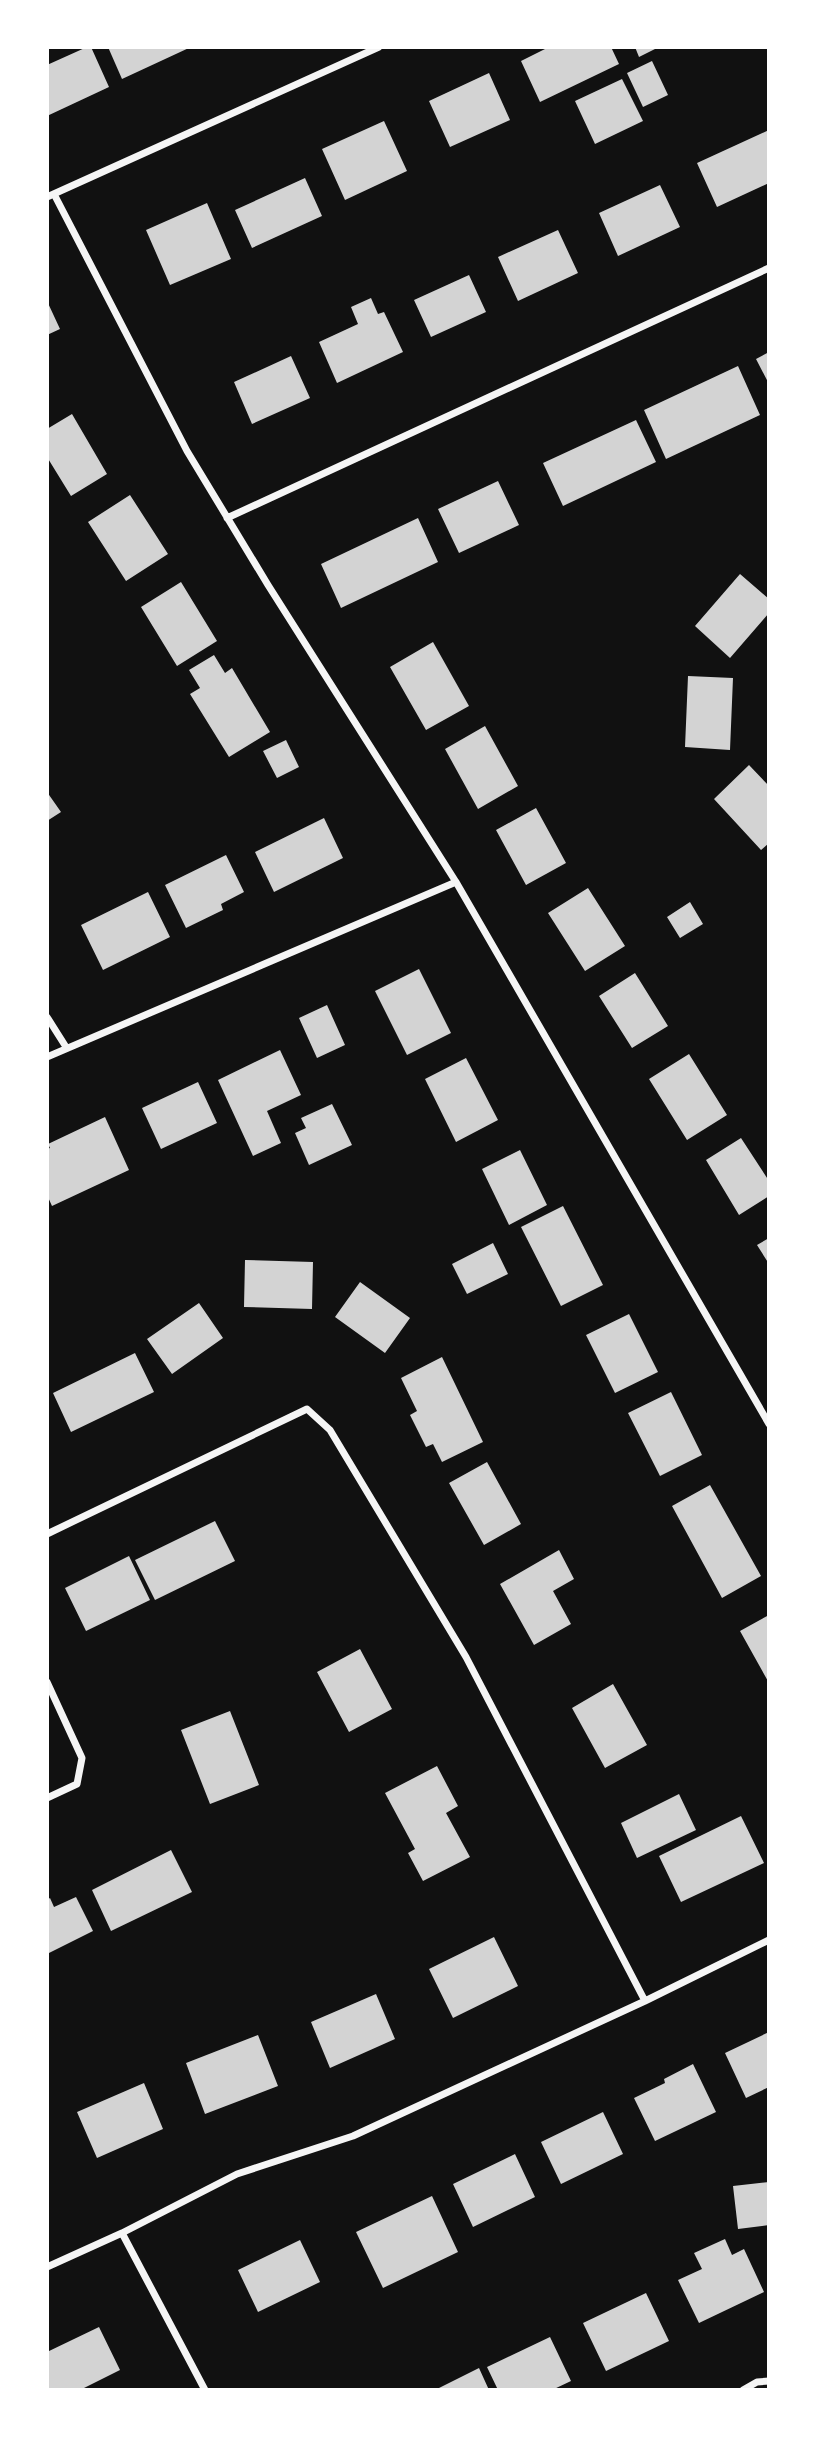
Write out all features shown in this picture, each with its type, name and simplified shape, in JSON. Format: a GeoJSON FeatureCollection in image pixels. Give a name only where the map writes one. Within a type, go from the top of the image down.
{"type":"FeatureCollection","features":[{"type":"Feature","properties":{"kind":"street"},"geometry":{"type":"LineString","coordinates":[[379,47],[51,196],[187,451],[456,882],[769,1424]]}},
{"type":"Feature","properties":{"kind":"street"},"geometry":{"type":"LineString","coordinates":[[227,518],[769,268]]}},
{"type":"Feature","properties":{"kind":"street"},"geometry":{"type":"LineString","coordinates":[[47,1056],[456,882]]}},
{"type":"Feature","properties":{"kind":"street"},"geometry":{"type":"LineString","coordinates":[[47,1017],[66,1047]]}},
{"type":"Feature","properties":{"kind":"street"},"geometry":{"type":"LineString","coordinates":[[47,1534],[307,1409],[330,1430],[466,1657],[645,2001]]}},
{"type":"Feature","properties":{"kind":"street"},"geometry":{"type":"LineString","coordinates":[[47,1682],[82,1758],[77,1784],[47,1798]]}},
{"type":"Feature","properties":{"kind":"street"},"geometry":{"type":"LineString","coordinates":[[47,2267],[122,2233],[237,2174],[353,2136],[645,2001],[769,1940]]}},
{"type":"Feature","properties":{"kind":"street"},"geometry":{"type":"LineString","coordinates":[[122,2233],[205,2390]]}},
{"type":"Feature","properties":{"kind":"street"},"geometry":{"type":"LineString","coordinates":[[743,2390],[757,2382],[769,2381]]}},
{"type":"Feature","properties":{"kind":"building"},"geometry":{"type":"Polygon","coordinates":[[[91,47],[109,87],[47,116],[47,65],[91,47]]]}},
{"type":"Feature","properties":{"kind":"building"},"geometry":{"type":"Polygon","coordinates":[[[108,47],[191,47],[122,79],[108,47]]]}},
{"type":"Feature","properties":{"kind":"building"},"geometry":{"type":"Polygon","coordinates":[[[549,47],[611,47],[619,64],[540,102],[521,61],[549,47]]]}},
{"type":"Feature","properties":{"kind":"building"},"geometry":{"type":"Polygon","coordinates":[[[635,47],[659,47],[639,57],[635,47]]]}},
{"type":"Feature","properties":{"kind":"building"},"geometry":{"type":"Polygon","coordinates":[[[652,61],[668,95],[643,107],[627,73],[652,61]]]}},
{"type":"Feature","properties":{"kind":"building"},"geometry":{"type":"Polygon","coordinates":[[[489,73],[510,120],[450,147],[429,101],[489,73]]]}},
{"type":"Feature","properties":{"kind":"building"},"geometry":{"type":"Polygon","coordinates":[[[622,79],[643,121],[595,144],[575,101],[622,79]]]}},
{"type":"Feature","properties":{"kind":"building"},"geometry":{"type":"Polygon","coordinates":[[[384,121],[407,171],[345,200],[322,149],[384,121]]]}},
{"type":"Feature","properties":{"kind":"building"},"geometry":{"type":"Polygon","coordinates":[[[769,130],[769,183],[717,207],[697,163],[769,130]]]}},
{"type":"Feature","properties":{"kind":"building"},"geometry":{"type":"Polygon","coordinates":[[[305,178],[322,216],[252,248],[235,210],[305,178]]]}},
{"type":"Feature","properties":{"kind":"building"},"geometry":{"type":"Polygon","coordinates":[[[660,185],[680,227],[618,256],[599,213],[660,185]]]}},
{"type":"Feature","properties":{"kind":"building"},"geometry":{"type":"Polygon","coordinates":[[[207,203],[231,259],[170,285],[146,230],[207,203]]]}},
{"type":"Feature","properties":{"kind":"building"},"geometry":{"type":"Polygon","coordinates":[[[558,230],[578,273],[518,301],[498,257],[558,230]]]}},
{"type":"Feature","properties":{"kind":"building"},"geometry":{"type":"Polygon","coordinates":[[[469,275],[486,312],[431,337],[414,300],[469,275]]]}},
{"type":"Feature","properties":{"kind":"building"},"geometry":{"type":"Polygon","coordinates":[[[371,298],[378,314],[384,312],[403,352],[337,383],[319,342],[358,324],[351,307],[371,298]]]}},
{"type":"Feature","properties":{"kind":"building"},"geometry":{"type":"Polygon","coordinates":[[[47,301],[60,329],[47,335],[47,301]]]}},
{"type":"Feature","properties":{"kind":"building"},"geometry":{"type":"Polygon","coordinates":[[[769,352],[769,384],[756,359],[769,352]]]}},
{"type":"Feature","properties":{"kind":"building"},"geometry":{"type":"Polygon","coordinates":[[[291,356],[310,398],[252,424],[234,382],[291,356]]]}},
{"type":"Feature","properties":{"kind":"building"},"geometry":{"type":"Polygon","coordinates":[[[738,366],[760,415],[666,459],[644,410],[738,366]]]}},
{"type":"Feature","properties":{"kind":"building"},"geometry":{"type":"Polygon","coordinates":[[[72,414],[107,474],[71,496],[47,457],[47,429],[72,414]]]}},
{"type":"Feature","properties":{"kind":"building"},"geometry":{"type":"Polygon","coordinates":[[[636,420],[656,462],[563,506],[543,463],[636,420]]]}},
{"type":"Feature","properties":{"kind":"building"},"geometry":{"type":"Polygon","coordinates":[[[498,481],[519,525],[459,553],[438,509],[498,481]]]}},
{"type":"Feature","properties":{"kind":"building"},"geometry":{"type":"Polygon","coordinates":[[[130,495],[168,554],[126,581],[88,522],[130,495]]]}},
{"type":"Feature","properties":{"kind":"building"},"geometry":{"type":"Polygon","coordinates":[[[418,518],[438,562],[341,608],[321,564],[418,518]]]}},
{"type":"Feature","properties":{"kind":"building"},"geometry":{"type":"Polygon","coordinates":[[[740,574],[769,599],[769,613],[730,658],[695,626],[740,574]]]}},
{"type":"Feature","properties":{"kind":"building"},"geometry":{"type":"Polygon","coordinates":[[[181,582],[217,641],[177,666],[141,607],[181,582]]]}},
{"type":"Feature","properties":{"kind":"building"},"geometry":{"type":"Polygon","coordinates":[[[433,642],[469,706],[426,730],[390,667],[433,642]]]}},
{"type":"Feature","properties":{"kind":"building"},"geometry":{"type":"Polygon","coordinates":[[[214,655],[225,673],[232,668],[270,732],[229,757],[190,694],[200,688],[189,670],[214,655]]]}},
{"type":"Feature","properties":{"kind":"building"},"geometry":{"type":"Polygon","coordinates":[[[688,676],[733,678],[730,750],[685,747],[688,676]]]}},
{"type":"Feature","properties":{"kind":"building"},"geometry":{"type":"Polygon","coordinates":[[[485,726],[518,786],[478,809],[445,749],[485,726]]]}},
{"type":"Feature","properties":{"kind":"building"},"geometry":{"type":"Polygon","coordinates":[[[286,740],[299,767],[277,778],[263,751],[286,740]]]}},
{"type":"Feature","properties":{"kind":"building"},"geometry":{"type":"Polygon","coordinates":[[[749,765],[769,786],[769,843],[761,850],[714,799],[749,765]]]}},
{"type":"Feature","properties":{"kind":"building"},"geometry":{"type":"Polygon","coordinates":[[[47,792],[61,812],[47,821],[47,792]]]}},
{"type":"Feature","properties":{"kind":"building"},"geometry":{"type":"Polygon","coordinates":[[[536,808],[566,863],[526,885],[496,830],[536,808]]]}},
{"type":"Feature","properties":{"kind":"building"},"geometry":{"type":"Polygon","coordinates":[[[324,818],[343,858],[274,892],[255,852],[324,818]]]}},
{"type":"Feature","properties":{"kind":"building"},"geometry":{"type":"Polygon","coordinates":[[[226,855],[244,892],[221,904],[223,910],[186,928],[165,885],[226,855]]]}},
{"type":"Feature","properties":{"kind":"building"},"geometry":{"type":"Polygon","coordinates":[[[588,888],[625,946],[585,971],[548,913],[588,888]]]}},
{"type":"Feature","properties":{"kind":"building"},"geometry":{"type":"Polygon","coordinates":[[[148,892],[170,937],[103,970],[81,925],[148,892]]]}},
{"type":"Feature","properties":{"kind":"building"},"geometry":{"type":"Polygon","coordinates":[[[690,902],[703,924],[680,938],[667,917],[690,902]]]}},
{"type":"Feature","properties":{"kind":"building"},"geometry":{"type":"Polygon","coordinates":[[[419,969],[451,1033],[407,1055],[375,991],[419,969]]]}},
{"type":"Feature","properties":{"kind":"building"},"geometry":{"type":"Polygon","coordinates":[[[635,973],[668,1026],[632,1048],[599,996],[635,973]]]}},
{"type":"Feature","properties":{"kind":"building"},"geometry":{"type":"Polygon","coordinates":[[[327,1005],[345,1045],[317,1058],[299,1018],[327,1005]]]}},
{"type":"Feature","properties":{"kind":"building"},"geometry":{"type":"Polygon","coordinates":[[[280,1050],[301,1095],[267,1111],[281,1143],[253,1156],[218,1080],[280,1050]]]}},
{"type":"Feature","properties":{"kind":"building"},"geometry":{"type":"Polygon","coordinates":[[[689,1054],[727,1115],[687,1140],[649,1079],[689,1054]]]}},
{"type":"Feature","properties":{"kind":"building"},"geometry":{"type":"Polygon","coordinates":[[[466,1058],[498,1120],[456,1142],[425,1079],[466,1058]]]}},
{"type":"Feature","properties":{"kind":"building"},"geometry":{"type":"Polygon","coordinates":[[[198,1082],[217,1123],[161,1149],[142,1108],[198,1082]]]}},
{"type":"Feature","properties":{"kind":"building"},"geometry":{"type":"Polygon","coordinates":[[[332,1104],[352,1145],[309,1165],[295,1133],[306,1128],[301,1118],[332,1104]]]}},
{"type":"Feature","properties":{"kind":"building"},"geometry":{"type":"Polygon","coordinates":[[[105,1117],[129,1170],[52,1206],[47,1195],[48,1144],[105,1117]]]}},
{"type":"Feature","properties":{"kind":"building"},"geometry":{"type":"Polygon","coordinates":[[[741,1138],[769,1181],[769,1196],[739,1215],[706,1160],[741,1138]]]}},
{"type":"Feature","properties":{"kind":"building"},"geometry":{"type":"Polygon","coordinates":[[[520,1150],[547,1205],[509,1225],[482,1169],[520,1150]]]}},
{"type":"Feature","properties":{"kind":"building"},"geometry":{"type":"Polygon","coordinates":[[[563,1206],[603,1285],[561,1306],[521,1227],[563,1206]]]}},
{"type":"Feature","properties":{"kind":"building"},"geometry":{"type":"Polygon","coordinates":[[[769,1238],[769,1264],[757,1245],[769,1238]]]}},
{"type":"Feature","properties":{"kind":"building"},"geometry":{"type":"Polygon","coordinates":[[[493,1243],[508,1274],[467,1294],[452,1264],[493,1243]]]}},
{"type":"Feature","properties":{"kind":"building"},"geometry":{"type":"Polygon","coordinates":[[[245,1260],[313,1262],[312,1309],[244,1307],[245,1260]]]}},
{"type":"Feature","properties":{"kind":"building"},"geometry":{"type":"Polygon","coordinates":[[[360,1282],[410,1318],[385,1353],[335,1317],[360,1282]]]}},
{"type":"Feature","properties":{"kind":"building"},"geometry":{"type":"Polygon","coordinates":[[[199,1303],[223,1338],[172,1374],[147,1339],[199,1303]]]}},
{"type":"Feature","properties":{"kind":"building"},"geometry":{"type":"Polygon","coordinates":[[[629,1314],[658,1372],[615,1393],[586,1335],[629,1314]]]}},
{"type":"Feature","properties":{"kind":"building"},"geometry":{"type":"Polygon","coordinates":[[[135,1353],[154,1392],[71,1432],[53,1393],[135,1353]]]}},
{"type":"Feature","properties":{"kind":"building"},"geometry":{"type":"Polygon","coordinates":[[[442,1357],[483,1442],[442,1462],[433,1444],[426,1447],[410,1415],[417,1411],[401,1378],[442,1357]]]}},
{"type":"Feature","properties":{"kind":"building"},"geometry":{"type":"Polygon","coordinates":[[[671,1392],[702,1455],[660,1476],[628,1413],[671,1392]]]}},
{"type":"Feature","properties":{"kind":"building"},"geometry":{"type":"Polygon","coordinates":[[[487,1462],[521,1524],[484,1545],[449,1483],[487,1462]]]}},
{"type":"Feature","properties":{"kind":"building"},"geometry":{"type":"Polygon","coordinates":[[[710,1485],[761,1576],[722,1598],[672,1506],[710,1485]]]}},
{"type":"Feature","properties":{"kind":"building"},"geometry":{"type":"Polygon","coordinates":[[[215,1521],[235,1561],[155,1600],[135,1560],[215,1521]]]}},
{"type":"Feature","properties":{"kind":"building"},"geometry":{"type":"Polygon","coordinates":[[[559,1550],[574,1579],[553,1591],[571,1624],[534,1645],[500,1584],[559,1550]]]}},
{"type":"Feature","properties":{"kind":"building"},"geometry":{"type":"Polygon","coordinates":[[[129,1556],[150,1600],[86,1631],[65,1588],[129,1556]]]}},
{"type":"Feature","properties":{"kind":"building"},"geometry":{"type":"Polygon","coordinates":[[[769,1615],[769,1683],[740,1631],[769,1615]]]}},
{"type":"Feature","properties":{"kind":"building"},"geometry":{"type":"Polygon","coordinates":[[[360,1649],[392,1709],[349,1732],[317,1672],[360,1649]]]}},
{"type":"Feature","properties":{"kind":"building"},"geometry":{"type":"Polygon","coordinates":[[[613,1684],[647,1745],[605,1768],[572,1708],[613,1684]]]}},
{"type":"Feature","properties":{"kind":"building"},"geometry":{"type":"Polygon","coordinates":[[[230,1711],[259,1785],[210,1804],[181,1730],[230,1711]]]}},
{"type":"Feature","properties":{"kind":"building"},"geometry":{"type":"Polygon","coordinates":[[[437,1766],[458,1806],[446,1813],[470,1857],[423,1881],[408,1853],[415,1849],[385,1793],[437,1766]]]}},
{"type":"Feature","properties":{"kind":"building"},"geometry":{"type":"Polygon","coordinates":[[[679,1794],[696,1830],[637,1858],[621,1823],[679,1794]]]}},
{"type":"Feature","properties":{"kind":"building"},"geometry":{"type":"Polygon","coordinates":[[[741,1816],[764,1863],[681,1902],[659,1856],[741,1816]]]}},
{"type":"Feature","properties":{"kind":"building"},"geometry":{"type":"Polygon","coordinates":[[[171,1850],[192,1892],[111,1931],[92,1890],[171,1850]]]}},
{"type":"Feature","properties":{"kind":"building"},"geometry":{"type":"Polygon","coordinates":[[[76,1897],[93,1931],[47,1954],[47,1900],[50,1898],[54,1907],[76,1897]]]}},
{"type":"Feature","properties":{"kind":"building"},"geometry":{"type":"Polygon","coordinates":[[[494,1937],[518,1986],[453,2018],[429,1969],[494,1937]]]}},
{"type":"Feature","properties":{"kind":"building"},"geometry":{"type":"Polygon","coordinates":[[[376,1994],[395,2039],[330,2068],[311,2022],[376,1994]]]}},
{"type":"Feature","properties":{"kind":"building"},"geometry":{"type":"Polygon","coordinates":[[[769,2032],[769,2087],[746,2098],[725,2053],[769,2032]]]}},
{"type":"Feature","properties":{"kind":"building"},"geometry":{"type":"Polygon","coordinates":[[[258,2035],[278,2086],[205,2114],[186,2063],[258,2035]]]}},
{"type":"Feature","properties":{"kind":"building"},"geometry":{"type":"Polygon","coordinates":[[[693,2064],[716,2112],[655,2141],[634,2098],[665,2083],[664,2079],[693,2064]]]}},
{"type":"Feature","properties":{"kind":"building"},"geometry":{"type":"Polygon","coordinates":[[[144,2083],[163,2129],[97,2158],[77,2112],[144,2083]]]}},
{"type":"Feature","properties":{"kind":"building"},"geometry":{"type":"Polygon","coordinates":[[[603,2112],[623,2154],[561,2184],[541,2142],[603,2112]]]}},
{"type":"Feature","properties":{"kind":"building"},"geometry":{"type":"Polygon","coordinates":[[[515,2154],[535,2197],[473,2227],[453,2184],[515,2154]]]}},
{"type":"Feature","properties":{"kind":"building"},"geometry":{"type":"Polygon","coordinates":[[[769,2182],[769,2225],[738,2229],[733,2186],[769,2182]]]}},
{"type":"Feature","properties":{"kind":"building"},"geometry":{"type":"Polygon","coordinates":[[[432,2196],[458,2252],[383,2288],[356,2232],[432,2196]]]}},
{"type":"Feature","properties":{"kind":"building"},"geometry":{"type":"Polygon","coordinates":[[[725,2239],[732,2255],[744,2249],[764,2292],[699,2323],[678,2280],[702,2269],[694,2253],[725,2239]]]}},
{"type":"Feature","properties":{"kind":"building"},"geometry":{"type":"Polygon","coordinates":[[[300,2240],[320,2282],[258,2312],[238,2270],[300,2240]]]}},
{"type":"Feature","properties":{"kind":"building"},"geometry":{"type":"Polygon","coordinates":[[[646,2293],[669,2341],[606,2371],[583,2323],[646,2293]]]}},
{"type":"Feature","properties":{"kind":"building"},"geometry":{"type":"Polygon","coordinates":[[[99,2327],[120,2370],[80,2390],[47,2390],[47,2352],[99,2327]]]}},
{"type":"Feature","properties":{"kind":"building"},"geometry":{"type":"Polygon","coordinates":[[[550,2337],[571,2381],[552,2390],[498,2390],[487,2367],[550,2337]]]}},
{"type":"Feature","properties":{"kind":"building"},"geometry":{"type":"Polygon","coordinates":[[[479,2368],[489,2390],[435,2390],[479,2368]]]}}]}
